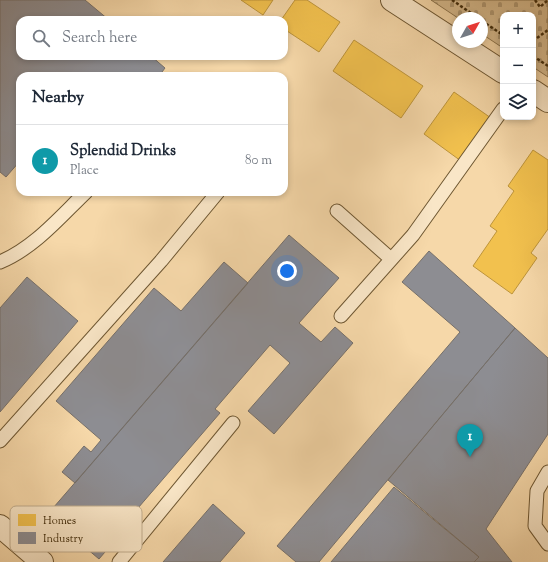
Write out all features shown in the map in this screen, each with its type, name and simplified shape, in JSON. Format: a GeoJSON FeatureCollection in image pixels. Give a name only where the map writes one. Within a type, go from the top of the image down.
{"type":"FeatureCollection","features":[{"type":"Feature","properties":{"kind":"street"},"geometry":{"type":"LineString","coordinates":[[392,0],[500,70]]}},
{"type":"Feature","properties":{"kind":"street"},"geometry":{"type":"LineString","coordinates":[[536,94],[548,101]]}},
{"type":"Feature","properties":{"kind":"street"},"geometry":{"type":"LineString","coordinates":[[0,526],[10,535]]}},
{"type":"Feature","properties":{"kind":"street"},"geometry":{"type":"LineString","coordinates":[[30,552],[42,562]]}},
{"type":"Feature","properties":{"kind":"lane"},"geometry":{"type":"LineString","coordinates":[[341,316],[413,235],[500,113]]}},
{"type":"Feature","properties":{"kind":"lane"},"geometry":{"type":"LineString","coordinates":[[0,262],[19,253],[30,245],[82,196]]}},
{"type":"Feature","properties":{"kind":"lane"},"geometry":{"type":"LineString","coordinates":[[0,442],[161,261],[215,196]]}},
{"type":"Feature","properties":{"kind":"lane"},"geometry":{"type":"LineString","coordinates":[[337,212],[392,259]]}},
{"type":"Feature","properties":{"kind":"lane"},"geometry":{"type":"LineString","coordinates":[[142,534],[233,423]]}},
{"type":"Feature","properties":{"kind":"lane"},"geometry":{"type":"LineString","coordinates":[[548,472],[537,491],[535,526],[548,544]]}},
{"type":"Feature","properties":{"kind":"lane"},"geometry":{"type":"LineString","coordinates":[[119,562],[127,552]]}},
{"type":"Feature","properties":{"kind":"path"},"geometry":{"type":"LineString","coordinates":[[452,0],[469,12]]}},
{"type":"Feature","properties":{"kind":"path"},"geometry":{"type":"LineString","coordinates":[[535,0],[540,7],[548,0]]}},
{"type":"Feature","properties":{"kind":"path"},"geometry":{"type":"LineString","coordinates":[[488,25],[500,33]]}},
{"type":"Feature","properties":{"kind":"path"},"geometry":{"type":"LineString","coordinates":[[536,40],[548,30]]}},
{"type":"Feature","properties":{"kind":"path"},"geometry":{"type":"LineString","coordinates":[[536,58],[548,66]]}},
{"type":"Feature","properties":{"kind":"green space"},"geometry":{"type":"Polygon","coordinates":[[[431,0],[548,0],[548,77],[536,69],[536,12],[500,12],[500,46],[488,38],[488,12],[452,12],[452,14],[431,0]]]}},
{"type":"Feature","properties":{"kind":"building: Homes"},"geometry":{"type":"Polygon","coordinates":[[[241,0],[273,0],[263,15],[241,0]]]}},
{"type":"Feature","properties":{"kind":"building: Homes"},"geometry":{"type":"Polygon","coordinates":[[[295,0],[307,0],[340,22],[319,52],[288,32],[288,16],[284,16],[295,0]]]}},
{"type":"Feature","properties":{"kind":"building: Homes"},"geometry":{"type":"Polygon","coordinates":[[[354,40],[423,86],[401,118],[333,71],[354,40]]]}},
{"type":"Feature","properties":{"kind":"building: Homes"},"geometry":{"type":"Polygon","coordinates":[[[454,92],[491,118],[461,161],[424,134],[454,92]]]}},
{"type":"Feature","properties":{"kind":"building: Homes"},"geometry":{"type":"Polygon","coordinates":[[[533,150],[548,160],[548,229],[531,253],[537,258],[512,294],[473,266],[497,231],[490,226],[514,191],[508,186],[533,150]]]}},
{"type":"Feature","properties":{"kind":"building: Industry"},"geometry":{"type":"Polygon","coordinates":[[[0,0],[85,0],[104,16],[16,16],[16,60],[156,60],[165,68],[162,72],[16,72],[16,166],[6,177],[0,172],[0,0]]]}},
{"type":"Feature","properties":{"kind":"building: Industry"},"geometry":{"type":"Polygon","coordinates":[[[289,235],[339,278],[299,323],[321,342],[335,327],[353,343],[274,434],[248,411],[290,363],[270,345],[215,409],[220,413],[140,506],[55,506],[289,235]]]}},
{"type":"Feature","properties":{"kind":"building: Industry"},"geometry":{"type":"Polygon","coordinates":[[[429,251],[515,328],[319,562],[296,562],[277,546],[460,332],[402,282],[429,251]]]}},
{"type":"Feature","properties":{"kind":"building: Industry"},"geometry":{"type":"Polygon","coordinates":[[[224,262],[248,283],[75,483],[62,472],[84,446],[91,452],[101,440],[56,401],[154,288],[181,311],[224,262]]]}},
{"type":"Feature","properties":{"kind":"building: Industry"},"geometry":{"type":"Polygon","coordinates":[[[27,277],[78,321],[0,412],[0,308],[27,277]]]}},
{"type":"Feature","properties":{"kind":"building: Industry"},"geometry":{"type":"Polygon","coordinates":[[[515,328],[548,358],[548,434],[486,529],[512,562],[474,562],[479,557],[388,480],[515,328]]]}},
{"type":"Feature","properties":{"kind":"building: Industry"},"geometry":{"type":"Polygon","coordinates":[[[394,487],[479,557],[474,562],[331,562],[394,487]]]}},
{"type":"Feature","properties":{"kind":"building: Industry"},"geometry":{"type":"Polygon","coordinates":[[[213,504],[245,533],[220,562],[163,562],[213,504]]]}},
{"type":"Feature","properties":{"kind":"building: Industry"},"geometry":{"type":"Polygon","coordinates":[[[91,552],[105,552],[99,559],[91,552]]]}},
{"type":"Feature","properties":{"kind":"place","name":"Splendid Drinks"},"geometry":{"type":"Point","coordinates":[470,457]}}]}
